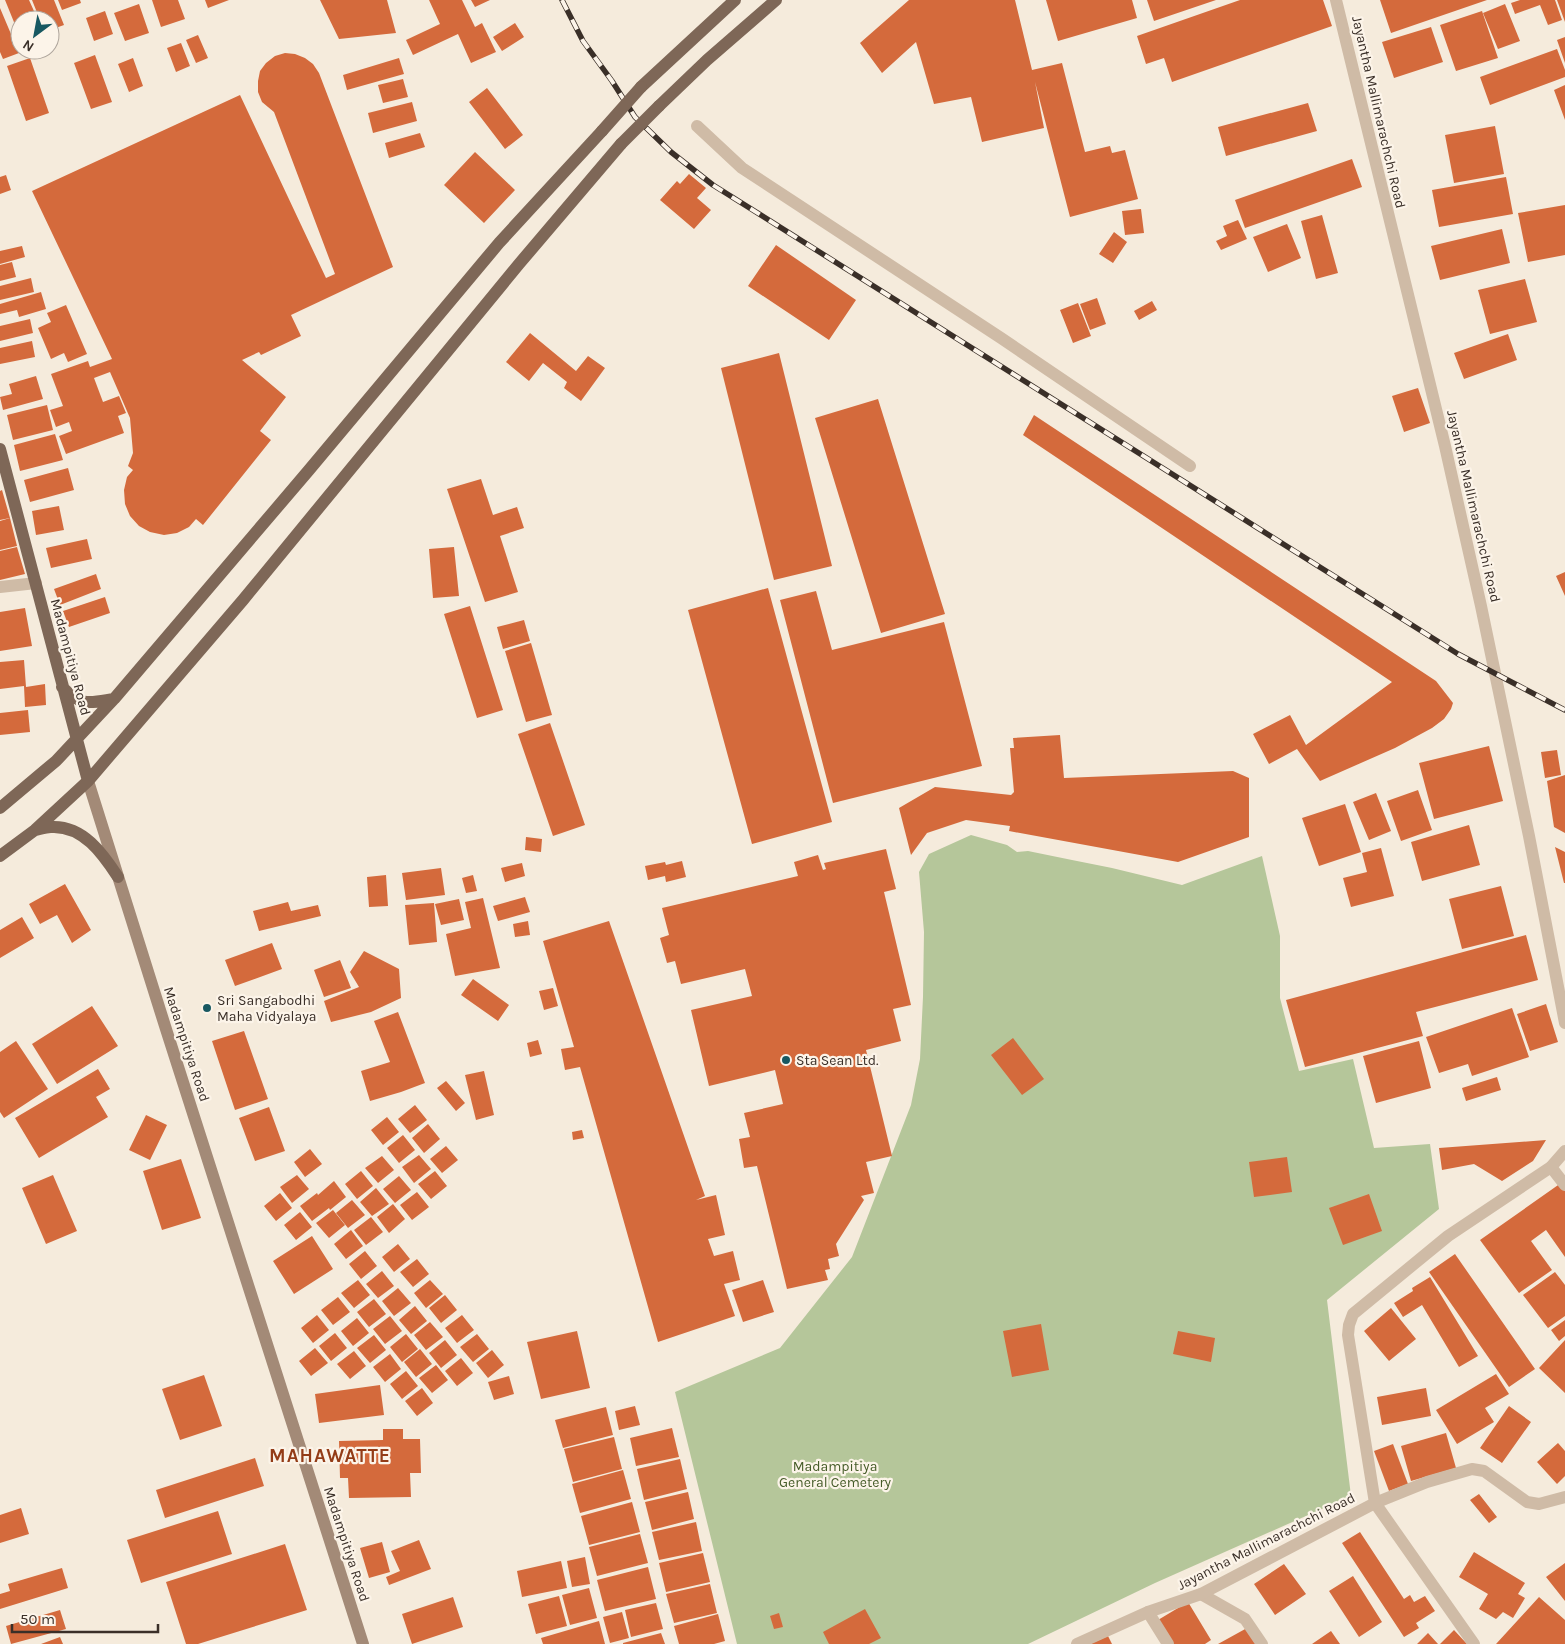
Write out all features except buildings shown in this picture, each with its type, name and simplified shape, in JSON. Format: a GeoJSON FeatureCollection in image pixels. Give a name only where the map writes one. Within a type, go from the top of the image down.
{"type":"FeatureCollection","features":[{"type":"Feature","properties":{"kind":"main road"},"geometry":{"type":"LineString","coordinates":[[0,808],[56,761],[114,699],[499,243],[641,87],[735,0]]}},
{"type":"Feature","properties":{"kind":"main road"},"geometry":{"type":"LineString","coordinates":[[0,856],[35,830],[88,781],[243,600],[519,264],[621,144],[707,60],[776,0]]}},
{"type":"Feature","properties":{"kind":"main road","name":"Madampitiya Road"},"geometry":{"type":"LineString","coordinates":[[0,449],[88,781],[363,1644]]}},
{"type":"Feature","properties":{"kind":"main road"},"geometry":{"type":"LineString","coordinates":[[62,687],[73,698],[81,702],[91,703],[114,699]]}},
{"type":"Feature","properties":{"kind":"main road"},"geometry":{"type":"LineString","coordinates":[[35,830],[52,827],[67,829],[78,834],[98,848],[118,877]]}},
{"type":"Feature","properties":{"kind":"street","name":"Jayantha Mallimarachchi Road"},"geometry":{"type":"LineString","coordinates":[[1336,0],[1445,446],[1481,606],[1529,836],[1565,1023]]}},
{"type":"Feature","properties":{"kind":"street"},"geometry":{"type":"LineString","coordinates":[[697,126],[742,168],[1001,338],[1190,466]]}},
{"type":"Feature","properties":{"kind":"street"},"geometry":{"type":"LineString","coordinates":[[0,587],[36,583]]}},
{"type":"Feature","properties":{"kind":"street","name":"Jayantha Mallimarachchi Road"},"geometry":{"type":"LineString","coordinates":[[1077,1644],[1148,1612],[1201,1594],[1375,1503],[1348,1335],[1353,1314],[1448,1236],[1551,1167],[1565,1151]]}},
{"type":"Feature","properties":{"kind":"street"},"geometry":{"type":"LineString","coordinates":[[1551,1167],[1565,1185]]}},
{"type":"Feature","properties":{"kind":"street"},"geometry":{"type":"LineString","coordinates":[[1474,1644],[1375,1503],[1427,1482],[1472,1469],[1484,1471],[1527,1502],[1539,1504],[1565,1497]]}},
{"type":"Feature","properties":{"kind":"street"},"geometry":{"type":"LineString","coordinates":[[1201,1594],[1245,1619],[1262,1644]]}},
{"type":"Feature","properties":{"kind":"street"},"geometry":{"type":"LineString","coordinates":[[1148,1612],[1168,1644]]}},
{"type":"Feature","properties":{"kind":"green space","name":"Madampitiya General Cemetery"},"geometry":{"type":"Polygon","coordinates":[[[971,835],[1007,845],[1017,852],[1028,851],[1112,868],[1182,885],[1262,856],[1280,936],[1280,998],[1299,1071],[1353,1059],[1374,1148],[1430,1144],[1439,1209],[1327,1300],[1351,1496],[1155,1583],[1028,1644],[737,1644],[675,1392],[780,1348],[852,1257],[911,1105],[920,1059],[924,932],[919,872],[929,854],[971,835]]]}},
{"type":"Feature","properties":{"kind":"railway"},"geometry":{"type":"LineString","coordinates":[[562,0],[583,41],[635,117],[671,152],[713,185],[1458,654],[1565,710]]}},
{"type":"Feature","properties":{"kind":"place","name":"Sri Sangabodhi Maha Vidyalaya"},"geometry":{"type":"Point","coordinates":[207,1008]}},
{"type":"Feature","properties":{"kind":"place","name":"Sta Sean Ltd."},"geometry":{"type":"Point","coordinates":[786,1060]}},
{"type":"Feature","properties":{"kind":"district","name":"MAHAWATTE"},"geometry":{"type":"Point","coordinates":[330,1455]}}]}
